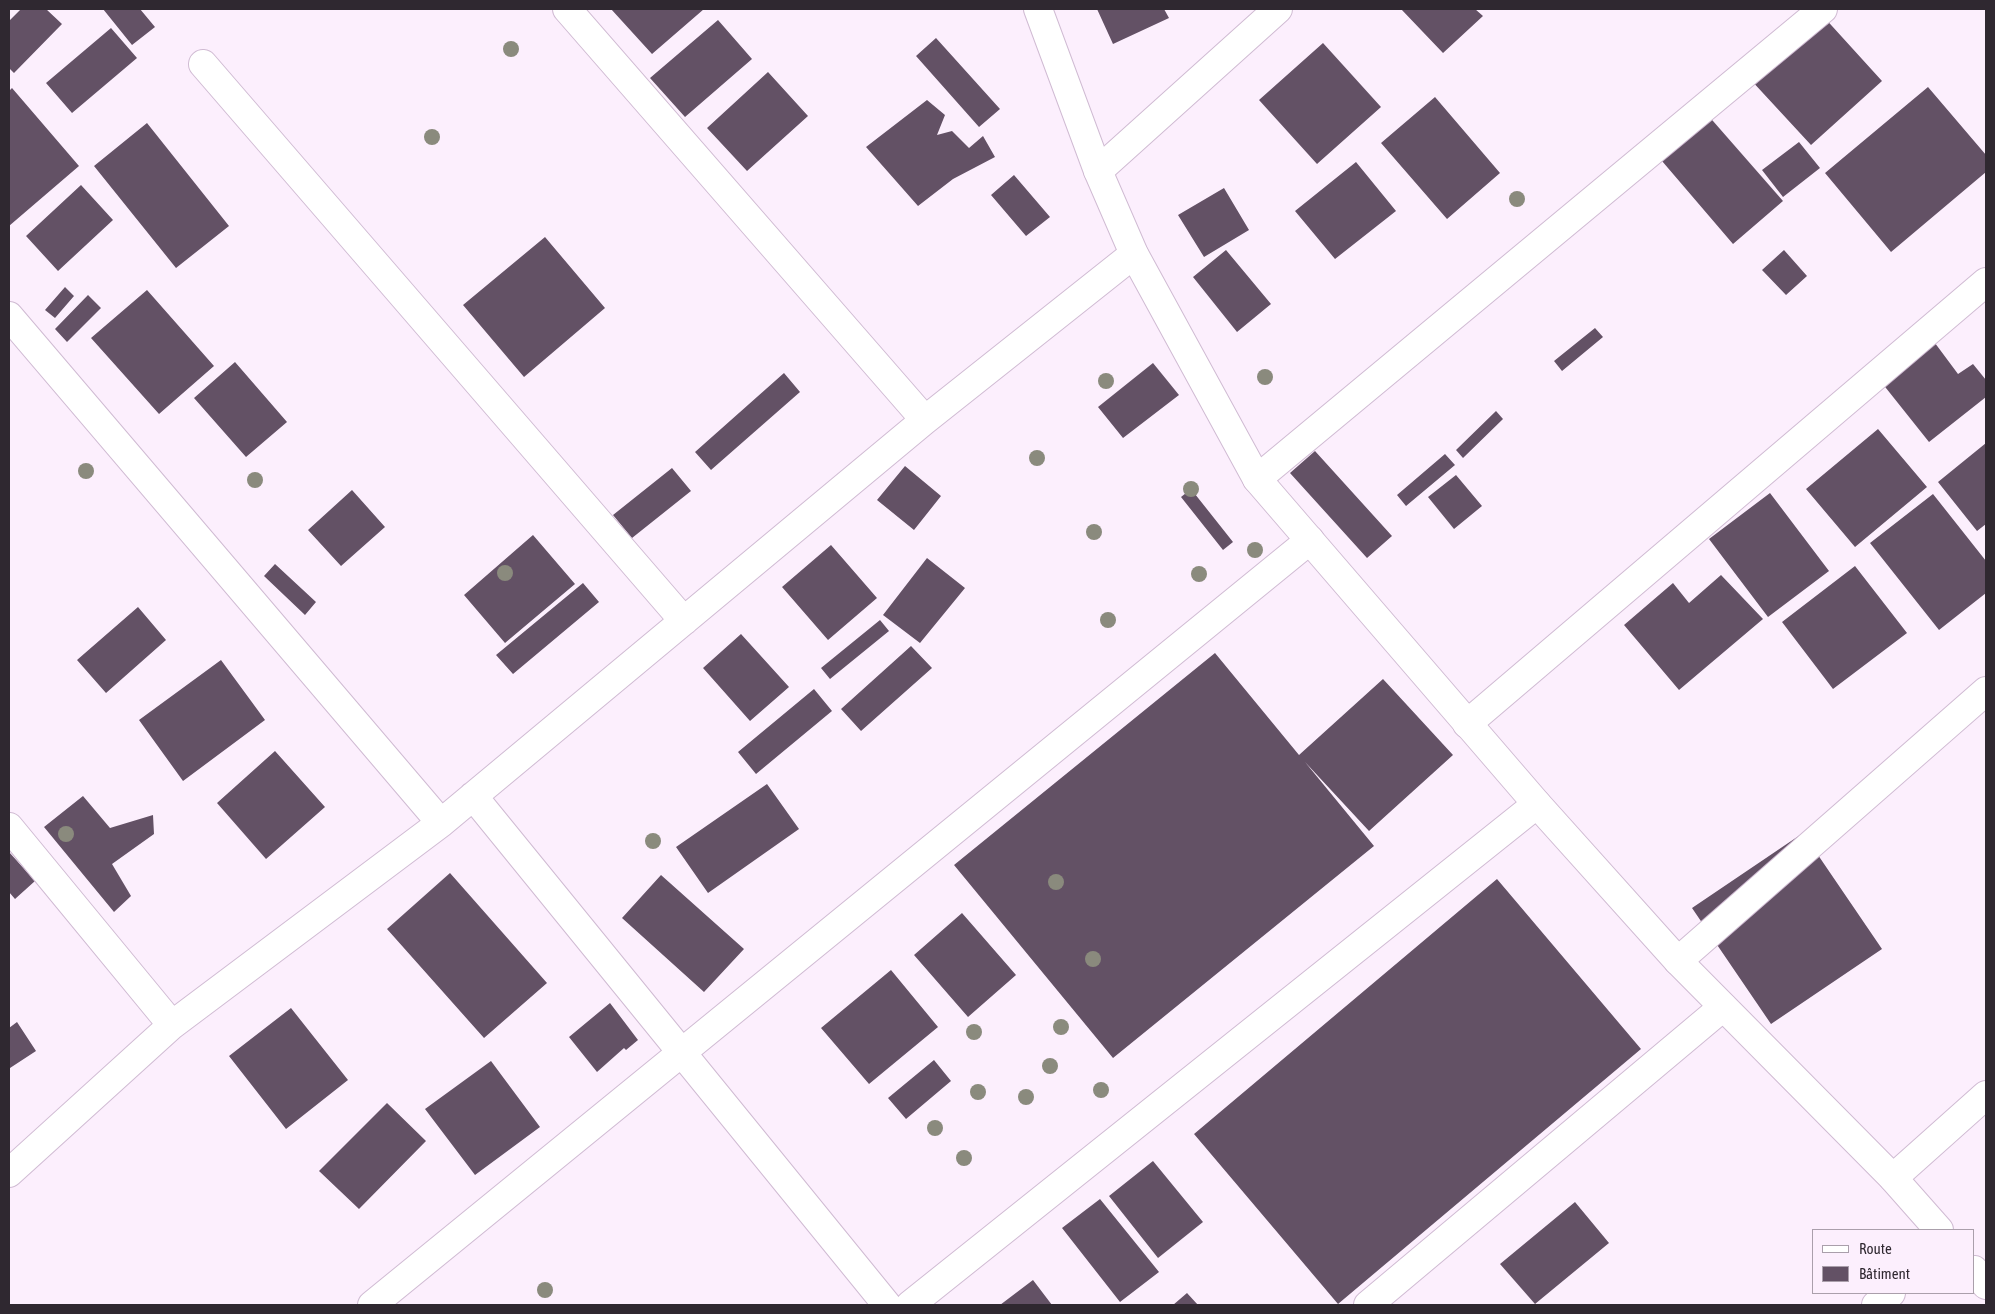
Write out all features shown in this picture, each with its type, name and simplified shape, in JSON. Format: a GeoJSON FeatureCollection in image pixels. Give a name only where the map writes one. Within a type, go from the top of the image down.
{"type":"FeatureCollection","features":[{"type":"Feature","properties":{"kind":"street"},"geometry":{"type":"LineString","coordinates":[[567,9],[926,420]]}},
{"type":"Feature","properties":{"kind":"street"},"geometry":{"type":"LineString","coordinates":[[1038,9],[1098,171],[1134,254],[1257,479],[1467,724],[1678,961],[1893,1178],[1938,1229]]}},
{"type":"Feature","properties":{"kind":"street"},"geometry":{"type":"LineString","coordinates":[[1098,171],[1278,9]]}},
{"type":"Feature","properties":{"kind":"street"},"geometry":{"type":"LineString","coordinates":[[1257,479],[1823,9]]}},
{"type":"Feature","properties":{"kind":"street"},"geometry":{"type":"LineString","coordinates":[[203,64],[684,621]]}},
{"type":"Feature","properties":{"kind":"street"},"geometry":{"type":"LineString","coordinates":[[9,1173],[172,1025],[441,823],[926,420],[1134,254]]}},
{"type":"Feature","properties":{"kind":"street"},"geometry":{"type":"LineString","coordinates":[[1467,724],[1986,282]]}},
{"type":"Feature","properties":{"kind":"street"},"geometry":{"type":"LineString","coordinates":[[9,316],[441,823]]}},
{"type":"Feature","properties":{"kind":"street"},"geometry":{"type":"LineString","coordinates":[[372,1305],[1310,540]]}},
{"type":"Feature","properties":{"kind":"street"},"geometry":{"type":"LineString","coordinates":[[1678,961],[1986,690]]}},
{"type":"Feature","properties":{"kind":"street"},"geometry":{"type":"LineString","coordinates":[[473,796],[887,1305]]}},
{"type":"Feature","properties":{"kind":"street"},"geometry":{"type":"LineString","coordinates":[[910,1305],[1537,804]]}},
{"type":"Feature","properties":{"kind":"street"},"geometry":{"type":"LineString","coordinates":[[9,827],[172,1025]]}},
{"type":"Feature","properties":{"kind":"street"},"geometry":{"type":"LineString","coordinates":[[1368,1305],[1723,1007]]}},
{"type":"Feature","properties":{"kind":"street"},"geometry":{"type":"LineString","coordinates":[[1893,1178],[1986,1095]]}},
{"type":"Feature","properties":{"kind":"street"},"geometry":{"type":"LineString","coordinates":[[1975,1271],[1986,1285]]}},
{"type":"Feature","properties":{"kind":"street"},"geometry":{"type":"LineString","coordinates":[[1876,1305],[1890,1294]]}},
{"type":"Feature","properties":{"kind":"building"},"geometry":{"type":"Polygon","coordinates":[[[21,9],[46,9],[62,24],[14,73],[9,68],[9,21],[21,9]]]}},
{"type":"Feature","properties":{"kind":"building"},"geometry":{"type":"Polygon","coordinates":[[[103,9],[140,9],[155,27],[132,45],[103,9]]]}},
{"type":"Feature","properties":{"kind":"building"},"geometry":{"type":"Polygon","coordinates":[[[611,9],[704,9],[652,54],[611,9]]]}},
{"type":"Feature","properties":{"kind":"building"},"geometry":{"type":"Polygon","coordinates":[[[1097,9],[1164,9],[1169,18],[1113,44],[1097,9]]]}},
{"type":"Feature","properties":{"kind":"building"},"geometry":{"type":"Polygon","coordinates":[[[1401,9],[1475,9],[1483,16],[1443,53],[1401,9]]]}},
{"type":"Feature","properties":{"kind":"building"},"geometry":{"type":"Polygon","coordinates":[[[1822,15],[1882,81],[1811,145],[1750,79],[1822,15]]]}},
{"type":"Feature","properties":{"kind":"building"},"geometry":{"type":"Polygon","coordinates":[[[718,20],[752,59],[685,117],[650,78],[718,20]]]}},
{"type":"Feature","properties":{"kind":"building"},"geometry":{"type":"Polygon","coordinates":[[[111,28],[137,58],[72,113],[46,83],[111,28]]]}},
{"type":"Feature","properties":{"kind":"building"},"geometry":{"type":"Polygon","coordinates":[[[936,38],[1000,109],[979,127],[916,56],[936,38]]]}},
{"type":"Feature","properties":{"kind":"building"},"geometry":{"type":"Polygon","coordinates":[[[1323,43],[1381,107],[1317,164],[1259,100],[1323,43]]]}},
{"type":"Feature","properties":{"kind":"building"},"geometry":{"type":"Polygon","coordinates":[[[768,72],[808,116],[747,171],[707,128],[768,72]]]}},
{"type":"Feature","properties":{"kind":"building"},"geometry":{"type":"Polygon","coordinates":[[[1928,87],[1986,155],[1986,172],[1891,252],[1825,173],[1928,87]]]}},
{"type":"Feature","properties":{"kind":"building"},"geometry":{"type":"Polygon","coordinates":[[[12,88],[79,166],[9,226],[9,91],[12,88]]]}},
{"type":"Feature","properties":{"kind":"building"},"geometry":{"type":"Polygon","coordinates":[[[1435,97],[1500,173],[1447,219],[1381,143],[1435,97]]]}},
{"type":"Feature","properties":{"kind":"building"},"geometry":{"type":"Polygon","coordinates":[[[927,100],[945,115],[937,135],[952,131],[969,148],[983,136],[995,157],[953,179],[918,206],[866,147],[927,100]]]}},
{"type":"Feature","properties":{"kind":"building"},"geometry":{"type":"Polygon","coordinates":[[[1699,105],[1783,201],[1733,244],[1650,147],[1699,105]]]}},
{"type":"Feature","properties":{"kind":"building"},"geometry":{"type":"Polygon","coordinates":[[[147,123],[229,226],[176,268],[94,166],[147,123]]]}},
{"type":"Feature","properties":{"kind":"building"},"geometry":{"type":"Polygon","coordinates":[[[1799,142],[1820,168],[1783,197],[1762,170],[1799,142]]]}},
{"type":"Feature","properties":{"kind":"building"},"geometry":{"type":"Polygon","coordinates":[[[1356,162],[1396,211],[1335,259],[1295,211],[1356,162]]]}},
{"type":"Feature","properties":{"kind":"building"},"geometry":{"type":"Polygon","coordinates":[[[1014,175],[1050,217],[1026,236],[991,195],[1014,175]]]}},
{"type":"Feature","properties":{"kind":"building"},"geometry":{"type":"Polygon","coordinates":[[[81,185],[113,220],[58,271],[26,236],[81,185]]]}},
{"type":"Feature","properties":{"kind":"building"},"geometry":{"type":"Polygon","coordinates":[[[1224,188],[1249,230],[1204,257],[1178,215],[1224,188]]]}},
{"type":"Feature","properties":{"kind":"building"},"geometry":{"type":"Polygon","coordinates":[[[545,237],[605,308],[524,377],[463,305],[545,237]]]}},
{"type":"Feature","properties":{"kind":"building"},"geometry":{"type":"Polygon","coordinates":[[[1226,250],[1271,304],[1237,332],[1193,277],[1226,250]]]}},
{"type":"Feature","properties":{"kind":"building"},"geometry":{"type":"Polygon","coordinates":[[[1784,250],[1807,276],[1786,295],[1762,270],[1784,250]]]}},
{"type":"Feature","properties":{"kind":"building"},"geometry":{"type":"Polygon","coordinates":[[[65,287],[74,296],[55,318],[45,310],[65,287]]]}},
{"type":"Feature","properties":{"kind":"building"},"geometry":{"type":"Polygon","coordinates":[[[147,290],[214,366],[159,414],[91,338],[147,290]]]}},
{"type":"Feature","properties":{"kind":"building"},"geometry":{"type":"Polygon","coordinates":[[[88,295],[101,308],[67,342],[55,329],[88,295]]]}},
{"type":"Feature","properties":{"kind":"building"},"geometry":{"type":"Polygon","coordinates":[[[1595,328],[1603,337],[1562,371],[1554,361],[1595,328]]]}},
{"type":"Feature","properties":{"kind":"building"},"geometry":{"type":"Polygon","coordinates":[[[1929,335],[1958,374],[1973,364],[1986,380],[1986,397],[1929,442],[1878,378],[1929,335]]]}},
{"type":"Feature","properties":{"kind":"building"},"geometry":{"type":"Polygon","coordinates":[[[235,362],[287,422],[246,457],[194,398],[235,362]]]}},
{"type":"Feature","properties":{"kind":"building"},"geometry":{"type":"Polygon","coordinates":[[[1153,363],[1179,395],[1123,438],[1098,407],[1153,363]]]}},
{"type":"Feature","properties":{"kind":"building"},"geometry":{"type":"Polygon","coordinates":[[[784,373],[800,392],[711,470],[695,452],[784,373]]]}},
{"type":"Feature","properties":{"kind":"building"},"geometry":{"type":"Polygon","coordinates":[[[1496,411],[1503,419],[1463,458],[1456,450],[1496,411]]]}},
{"type":"Feature","properties":{"kind":"building"},"geometry":{"type":"Polygon","coordinates":[[[1878,429],[1927,487],[1855,547],[1806,489],[1878,429]]]}},
{"type":"Feature","properties":{"kind":"building"},"geometry":{"type":"Polygon","coordinates":[[[1986,443],[1986,524],[1977,531],[1938,482],[1986,443]]]}},
{"type":"Feature","properties":{"kind":"building"},"geometry":{"type":"Polygon","coordinates":[[[1315,451],[1392,536],[1367,558],[1290,473],[1315,451]]]}},
{"type":"Feature","properties":{"kind":"building"},"geometry":{"type":"Polygon","coordinates":[[[1445,454],[1455,465],[1406,506],[1397,495],[1445,454]]]}},
{"type":"Feature","properties":{"kind":"building"},"geometry":{"type":"Polygon","coordinates":[[[905,466],[941,496],[914,530],[877,500],[905,466]]]}},
{"type":"Feature","properties":{"kind":"building"},"geometry":{"type":"Polygon","coordinates":[[[672,468],[691,491],[632,538],[613,515],[672,468]]]}},
{"type":"Feature","properties":{"kind":"building"},"geometry":{"type":"Polygon","coordinates":[[[1456,475],[1482,506],[1454,529],[1428,497],[1456,475]]]}},
{"type":"Feature","properties":{"kind":"building"},"geometry":{"type":"Polygon","coordinates":[[[1191,489],[1233,542],[1223,550],[1181,497],[1191,489]]]}},
{"type":"Feature","properties":{"kind":"building"},"geometry":{"type":"Polygon","coordinates":[[[352,490],[385,527],[341,566],[308,530],[352,490]]]}},
{"type":"Feature","properties":{"kind":"building"},"geometry":{"type":"Polygon","coordinates":[[[1770,493],[1829,571],[1768,617],[1709,539],[1770,493]]]}},
{"type":"Feature","properties":{"kind":"building"},"geometry":{"type":"Polygon","coordinates":[[[1933,494],[1986,561],[1986,593],[1939,630],[1870,543],[1933,494]]]}},
{"type":"Feature","properties":{"kind":"building"},"geometry":{"type":"Polygon","coordinates":[[[533,535],[575,584],[505,643],[464,595],[533,535]]]}},
{"type":"Feature","properties":{"kind":"building"},"geometry":{"type":"Polygon","coordinates":[[[831,545],[877,598],[828,640],[782,587],[831,545]]]}},
{"type":"Feature","properties":{"kind":"building"},"geometry":{"type":"Polygon","coordinates":[[[927,558],[965,588],[920,643],[883,615],[927,558]]]}},
{"type":"Feature","properties":{"kind":"building"},"geometry":{"type":"Polygon","coordinates":[[[275,564],[316,602],[305,615],[264,576],[275,564]]]}},
{"type":"Feature","properties":{"kind":"building"},"geometry":{"type":"Polygon","coordinates":[[[1855,566],[1907,633],[1833,689],[1782,622],[1855,566]]]}},
{"type":"Feature","properties":{"kind":"building"},"geometry":{"type":"Polygon","coordinates":[[[1721,575],[1763,619],[1679,690],[1624,625],[1673,583],[1689,603],[1721,575]]]}},
{"type":"Feature","properties":{"kind":"building"},"geometry":{"type":"Polygon","coordinates":[[[583,583],[599,602],[513,674],[496,655],[583,583]]]}},
{"type":"Feature","properties":{"kind":"building"},"geometry":{"type":"Polygon","coordinates":[[[138,607],[166,640],[106,693],[77,660],[138,607]]]}},
{"type":"Feature","properties":{"kind":"building"},"geometry":{"type":"Polygon","coordinates":[[[880,620],[889,631],[830,679],[821,668],[880,620]]]}},
{"type":"Feature","properties":{"kind":"building"},"geometry":{"type":"Polygon","coordinates":[[[741,634],[789,687],[750,721],[703,668],[741,634]]]}},
{"type":"Feature","properties":{"kind":"building"},"geometry":{"type":"Polygon","coordinates":[[[911,646],[932,668],[861,731],[841,709],[911,646]]]}},
{"type":"Feature","properties":{"kind":"building"},"geometry":{"type":"Polygon","coordinates":[[[1215,653],[1299,755],[1383,679],[1453,755],[1369,831],[1305,762],[1374,846],[1113,1058],[954,865],[1215,653]]]}},
{"type":"Feature","properties":{"kind":"building"},"geometry":{"type":"Polygon","coordinates":[[[221,660],[265,720],[183,781],[139,720],[221,660]]]}},
{"type":"Feature","properties":{"kind":"building"},"geometry":{"type":"Polygon","coordinates":[[[814,689],[832,711],[756,774],[738,752],[814,689]]]}},
{"type":"Feature","properties":{"kind":"building"},"geometry":{"type":"Polygon","coordinates":[[[275,751],[325,807],[266,859],[217,803],[275,751]]]}},
{"type":"Feature","properties":{"kind":"building"},"geometry":{"type":"Polygon","coordinates":[[[767,784],[799,829],[708,893],[676,847],[767,784]]]}},
{"type":"Feature","properties":{"kind":"building"},"geometry":{"type":"Polygon","coordinates":[[[83,796],[110,828],[153,815],[154,834],[112,864],[131,896],[114,912],[44,827],[83,796]]]}},
{"type":"Feature","properties":{"kind":"building"},"geometry":{"type":"Polygon","coordinates":[[[1803,833],[1882,949],[1771,1024],[1692,908],[1803,833]]]}},
{"type":"Feature","properties":{"kind":"building"},"geometry":{"type":"Polygon","coordinates":[[[9,852],[35,881],[15,899],[9,892],[9,852]]]}},
{"type":"Feature","properties":{"kind":"building"},"geometry":{"type":"Polygon","coordinates":[[[450,873],[547,983],[484,1038],[387,929],[450,873]]]}},
{"type":"Feature","properties":{"kind":"building"},"geometry":{"type":"Polygon","coordinates":[[[661,875],[744,949],[704,992],[622,918],[661,875]]]}},
{"type":"Feature","properties":{"kind":"building"},"geometry":{"type":"Polygon","coordinates":[[[1497,879],[1641,1049],[1338,1304],[1194,1134],[1497,879]]]}},
{"type":"Feature","properties":{"kind":"building"},"geometry":{"type":"Polygon","coordinates":[[[962,913],[1016,975],[968,1017],[914,955],[962,913]]]}},
{"type":"Feature","properties":{"kind":"building"},"geometry":{"type":"Polygon","coordinates":[[[891,970],[938,1027],[869,1084],[821,1028],[891,970]]]}},
{"type":"Feature","properties":{"kind":"building"},"geometry":{"type":"Polygon","coordinates":[[[610,1003],[638,1040],[626,1050],[624,1048],[597,1072],[569,1037],[610,1003]]]}},
{"type":"Feature","properties":{"kind":"building"},"geometry":{"type":"Polygon","coordinates":[[[291,1008],[348,1080],[286,1129],[229,1056],[291,1008]]]}},
{"type":"Feature","properties":{"kind":"building"},"geometry":{"type":"Polygon","coordinates":[[[17,1022],[36,1051],[10,1068],[9,1028],[17,1022]]]}},
{"type":"Feature","properties":{"kind":"building"},"geometry":{"type":"Polygon","coordinates":[[[934,1060],[951,1081],[906,1119],[888,1098],[934,1060]]]}},
{"type":"Feature","properties":{"kind":"building"},"geometry":{"type":"Polygon","coordinates":[[[491,1061],[540,1127],[475,1175],[425,1109],[491,1061]]]}},
{"type":"Feature","properties":{"kind":"building"},"geometry":{"type":"Polygon","coordinates":[[[387,1103],[426,1141],[359,1209],[319,1171],[387,1103]]]}},
{"type":"Feature","properties":{"kind":"building"},"geometry":{"type":"Polygon","coordinates":[[[1153,1161],[1203,1222],[1158,1258],[1109,1196],[1153,1161]]]}},
{"type":"Feature","properties":{"kind":"building"},"geometry":{"type":"Polygon","coordinates":[[[1100,1199],[1159,1272],[1120,1302],[1062,1228],[1100,1199]]]}},
{"type":"Feature","properties":{"kind":"building"},"geometry":{"type":"Polygon","coordinates":[[[1575,1202],[1609,1243],[1535,1304],[1500,1264],[1575,1202]]]}},
{"type":"Feature","properties":{"kind":"building"},"geometry":{"type":"Polygon","coordinates":[[[1033,1280],[1052,1305],[1000,1305],[1033,1280]]]}},
{"type":"Feature","properties":{"kind":"building"},"geometry":{"type":"Polygon","coordinates":[[[1187,1293],[1198,1305],[1173,1305],[1187,1293]]]}}]}
